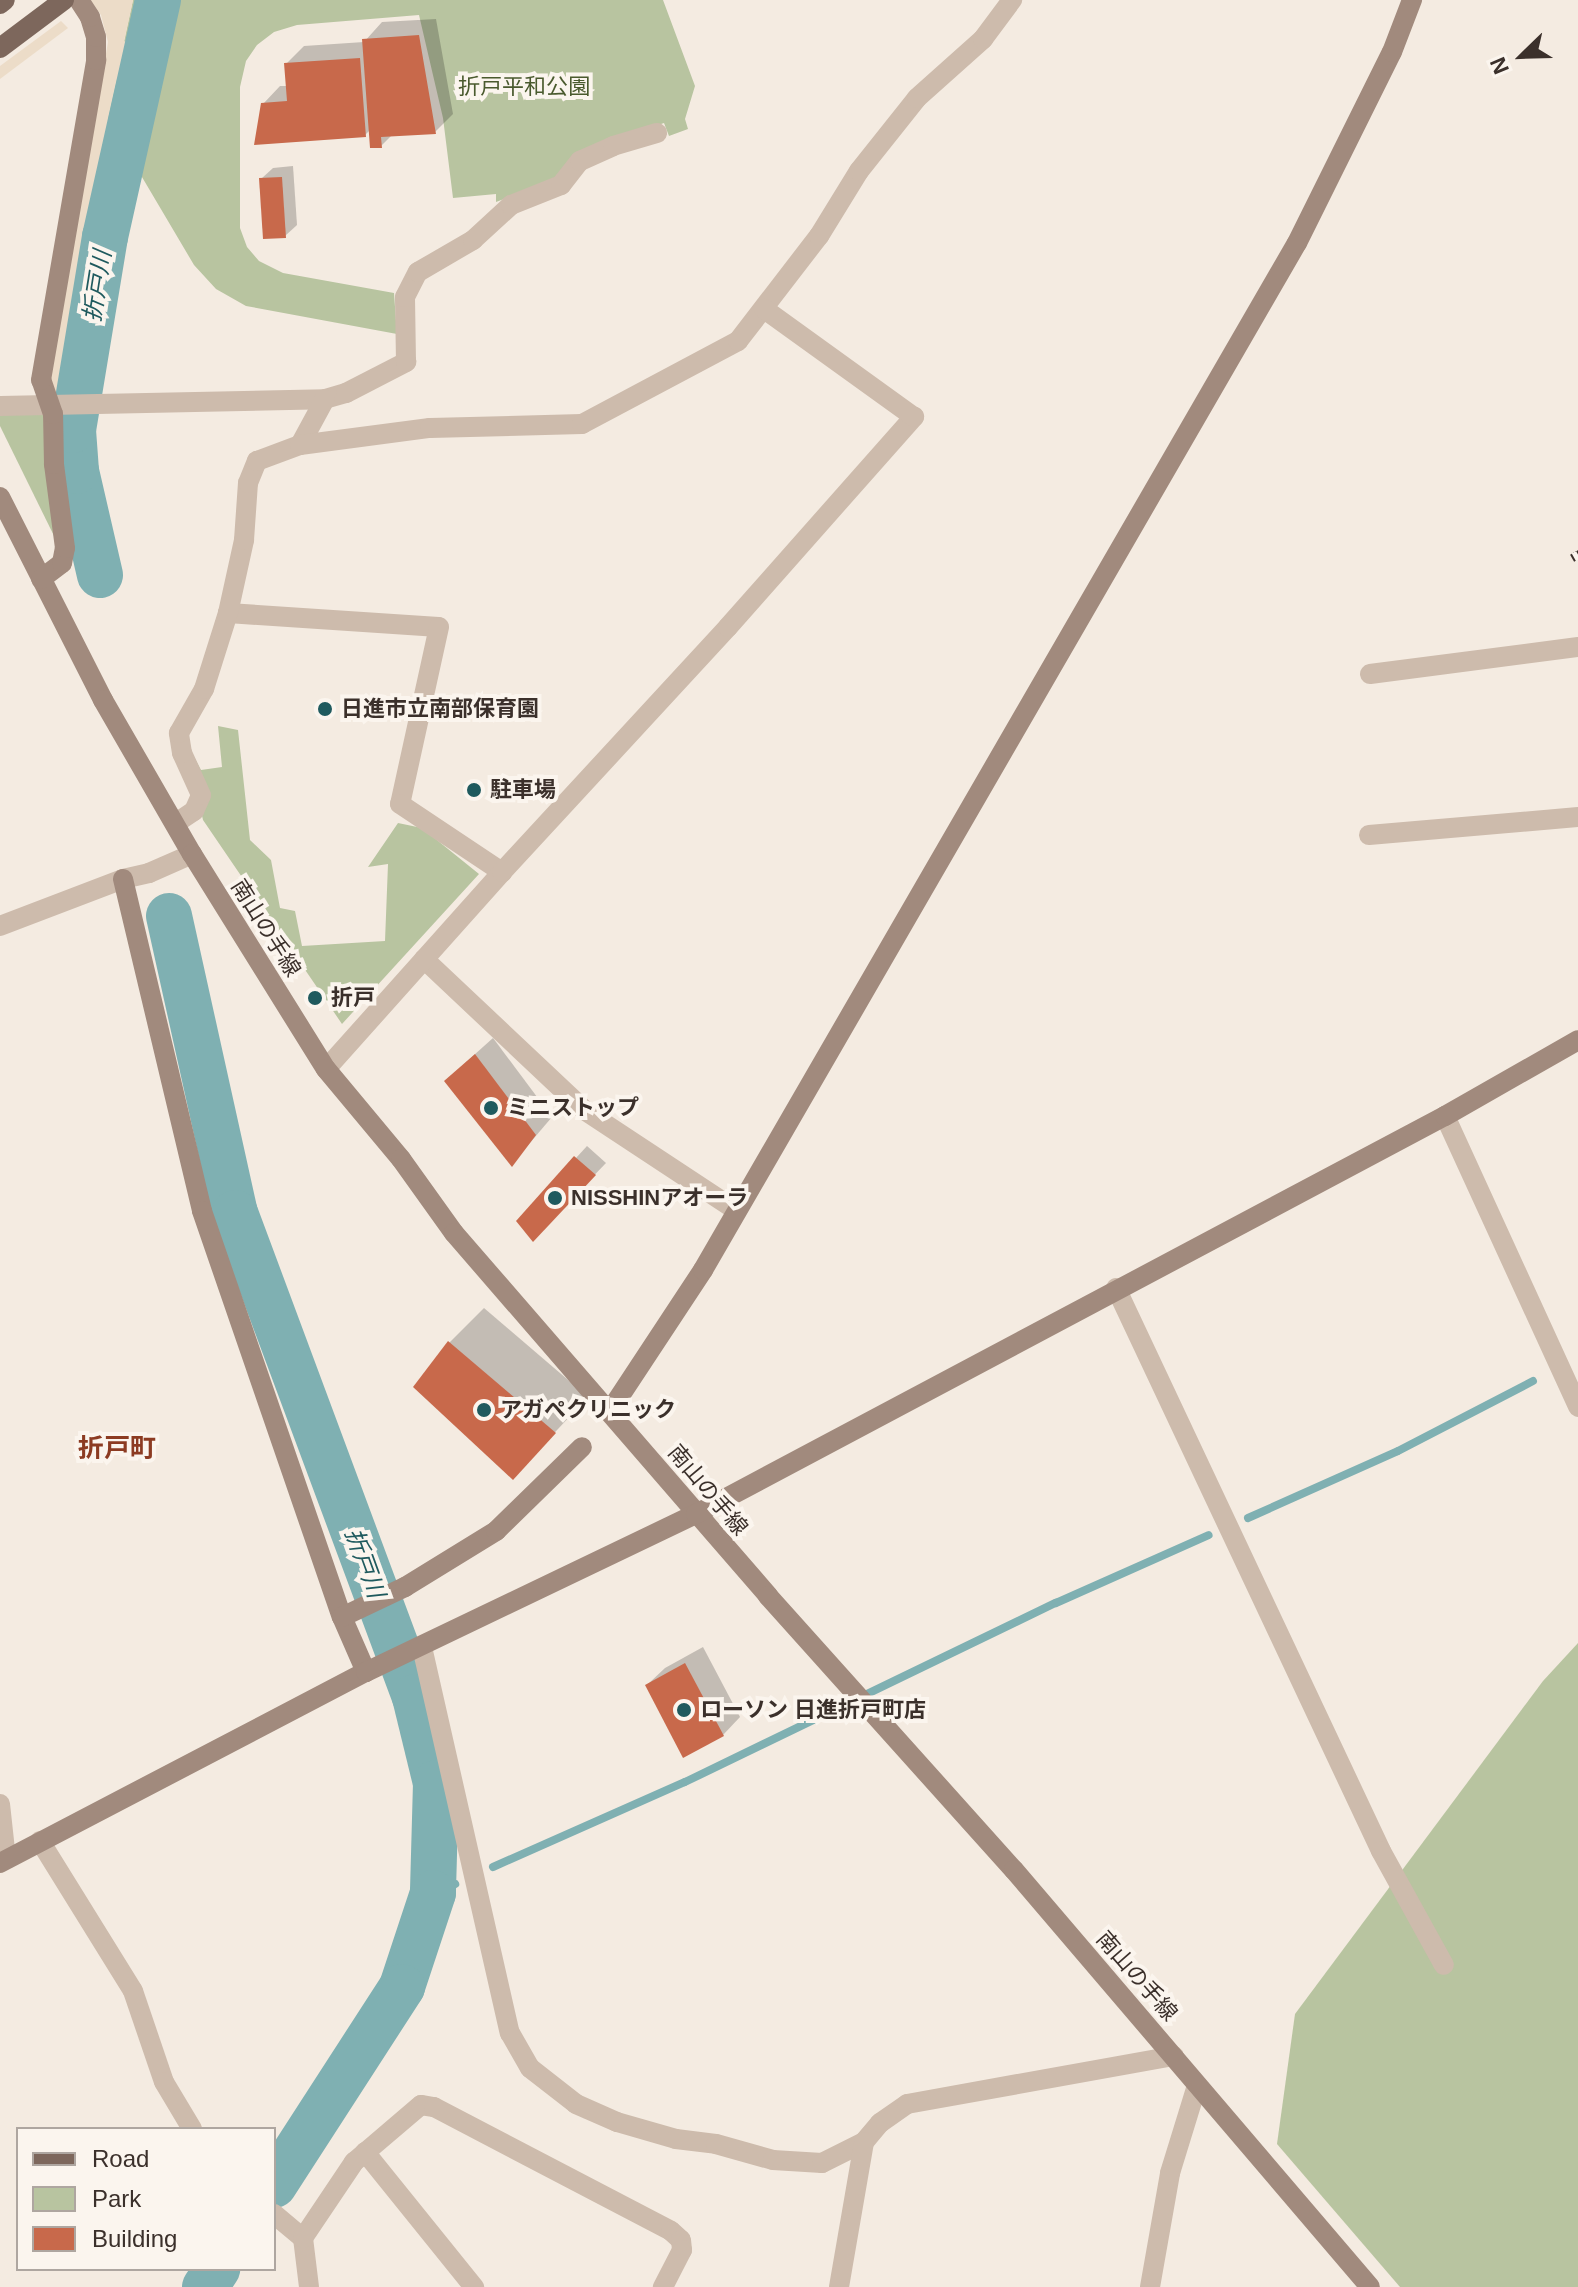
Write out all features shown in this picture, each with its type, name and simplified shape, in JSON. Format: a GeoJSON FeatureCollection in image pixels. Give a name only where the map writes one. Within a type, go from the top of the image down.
{"type":"FeatureCollection","features":[{"type":"Feature","properties":{"kind":"main road"},"geometry":{"type":"LineString","coordinates":[[0,4],[5,0]]}},
{"type":"Feature","properties":{"kind":"main road"},"geometry":{"type":"LineString","coordinates":[[0,48],[64,0]]}},
{"type":"Feature","properties":{"kind":"street"},"geometry":{"type":"LineString","coordinates":[[41,579],[62,563],[65,548],[54,404],[41,380],[96,60],[96,37],[90,17],[79,0]]}},
{"type":"Feature","properties":{"kind":"street"},"geometry":{"type":"LineString","coordinates":[[176,823],[194,811],[201,795],[182,753],[179,733],[204,689],[228,613],[244,540],[248,483],[257,461],[300,445],[430,428],[582,424],[738,341],[819,236],[859,171],[917,98],[983,39],[1012,0]]}},
{"type":"Feature","properties":{"kind":"street"},"geometry":{"type":"LineString","coordinates":[[610,1411],[703,1270],[1297,243],[1392,52],[1412,0]]}},
{"type":"Feature","properties":{"kind":"street"},"geometry":{"type":"LineString","coordinates":[[0,406],[325,399],[346,393],[406,362],[405,297],[418,272],[473,240],[511,205],[561,185],[580,161],[613,146],[657,133]]}},
{"type":"Feature","properties":{"kind":"street"},"geometry":{"type":"LineString","coordinates":[[326,1069],[728,627],[914,417],[764,309]]}},
{"type":"Feature","properties":{"kind":"street"},"geometry":{"type":"LineString","coordinates":[[300,445],[325,399]]}},
{"type":"Feature","properties":{"kind":"street","name":"南山の手線"},"geometry":{"type":"LineString","coordinates":[[0,497],[103,700],[192,854],[326,1069],[401,1159],[454,1233],[851,1691],[1014,1870],[1370,2287]]}},
{"type":"Feature","properties":{"kind":"street"},"geometry":{"type":"LineString","coordinates":[[228,613],[439,627],[400,804],[502,872]]}},
{"type":"Feature","properties":{"kind":"street"},"geometry":{"type":"LineString","coordinates":[[1370,674],[1578,647]]}},
{"type":"Feature","properties":{"kind":"street"},"geometry":{"type":"LineString","coordinates":[[1369,835],[1578,817]]}},
{"type":"Feature","properties":{"kind":"street"},"geometry":{"type":"LineString","coordinates":[[0,926],[123,879],[149,873],[192,854]]}},
{"type":"Feature","properties":{"kind":"street"},"geometry":{"type":"LineString","coordinates":[[123,879],[202,1211],[342,1617],[367,1672]]}},
{"type":"Feature","properties":{"kind":"street"},"geometry":{"type":"LineString","coordinates":[[424,959],[584,1110],[737,1211]]}},
{"type":"Feature","properties":{"kind":"street"},"geometry":{"type":"LineString","coordinates":[[0,1804],[3,1861],[367,1672],[696,1514],[1116,1288],[1445,1116],[1578,1040]]}},
{"type":"Feature","properties":{"kind":"street"},"geometry":{"type":"LineString","coordinates":[[1445,1116],[1578,1407]]}},
{"type":"Feature","properties":{"kind":"street"},"geometry":{"type":"LineString","coordinates":[[1116,1288],[1381,1851],[1444,1965]]}},
{"type":"Feature","properties":{"kind":"street"},"geometry":{"type":"LineString","coordinates":[[342,1617],[405,1587],[496,1531],[582,1447]]}},
{"type":"Feature","properties":{"kind":"street"},"geometry":{"type":"LineString","coordinates":[[421,1648],[510,2033],[530,2068],[576,2104],[617,2122],[676,2139],[716,2144],[773,2160],[822,2163],[864,2142],[880,2123],[907,2104],[1174,2056]]}},
{"type":"Feature","properties":{"kind":"street"},"geometry":{"type":"LineString","coordinates":[[40,1841],[133,1991],[170,2096],[191,2127]]}},
{"type":"Feature","properties":{"kind":"street"},"geometry":{"type":"LineString","coordinates":[[1150,2287],[1170,2173],[1197,2085]]}},
{"type":"Feature","properties":{"kind":"street"},"geometry":{"type":"LineString","coordinates":[[309,2287],[303,2238],[337,2184],[365,2152],[421,2105],[434,2107],[671,2231],[681,2240],[682,2250],[663,2287]]}},
{"type":"Feature","properties":{"kind":"street"},"geometry":{"type":"LineString","coordinates":[[839,2287],[864,2142]]}},
{"type":"Feature","properties":{"kind":"street"},"geometry":{"type":"LineString","coordinates":[[365,2152],[474,2287]]}},
{"type":"Feature","properties":{"kind":"street"},"geometry":{"type":"LineString","coordinates":[[277,2216],[303,2238]]}},
{"type":"Feature","properties":{"kind":"green space"},"geometry":{"type":"Polygon","coordinates":[[[133,0],[150,0],[138,47],[124,42],[133,0]]]}},
{"type":"Feature","properties":{"kind":"green space","name":"折戸平和公園"},"geometry":{"type":"Polygon","coordinates":[[[167,0],[663,0],[695,86],[685,119],[688,129],[669,136],[664,123],[610,141],[555,180],[496,202],[496,194],[453,198],[443,118],[419,15],[297,25],[274,32],[257,45],[246,61],[240,87],[240,228],[247,247],[259,261],[283,273],[394,293],[397,334],[246,306],[216,289],[194,265],[139,172],[128,169],[167,0]]]}},
{"type":"Feature","properties":{"kind":"green space"},"geometry":{"type":"Polygon","coordinates":[[[117,78],[131,81],[122,122],[108,118],[117,78]]]}},
{"type":"Feature","properties":{"kind":"green space"},"geometry":{"type":"Polygon","coordinates":[[[103,155],[115,157],[106,197],[95,194],[103,155]]]}},
{"type":"Feature","properties":{"kind":"green space"},"geometry":{"type":"Polygon","coordinates":[[[89,228],[99,230],[90,274],[81,272],[89,228]]]}},
{"type":"Feature","properties":{"kind":"green space"},"geometry":{"type":"Polygon","coordinates":[[[73,305],[83,307],[77,337],[68,335],[73,305]]]}},
{"type":"Feature","properties":{"kind":"green space"},"geometry":{"type":"Polygon","coordinates":[[[46,411],[58,544],[0,426],[0,415],[46,411]]]}},
{"type":"Feature","properties":{"kind":"green space"},"geometry":{"type":"Polygon","coordinates":[[[218,726],[238,730],[250,840],[271,860],[280,908],[295,911],[302,946],[385,941],[388,864],[368,867],[398,823],[422,828],[479,874],[342,1024],[203,820],[190,763],[190,749],[201,770],[222,767],[218,726]]]}},
{"type":"Feature","properties":{"kind":"green space"},"geometry":{"type":"Polygon","coordinates":[[[1578,1643],[1578,2287],[1400,2287],[1277,2144],[1295,2014],[1543,1681],[1578,1643]]]}},
{"type":"Feature","properties":{"kind":"shaded area"},"geometry":{"type":"Polygon","coordinates":[[[90,0],[133,0],[124,41],[138,47],[131,81],[117,78],[108,118],[122,122],[115,157],[103,156],[95,194],[106,197],[99,230],[89,228],[81,272],[90,274],[83,307],[73,305],[68,335],[77,337],[71,371],[62,370],[58,396],[52,393],[49,383],[108,42],[101,15],[90,0]]]}},
{"type":"Feature","properties":{"kind":"shaded area"},"geometry":{"type":"Polygon","coordinates":[[[61,21],[68,28],[0,79],[0,66],[61,21]]]}},
{"type":"Feature","properties":{"kind":"building"},"geometry":{"type":"Polygon","coordinates":[[[419,35],[436,134],[381,137],[382,148],[370,148],[362,39],[419,35]]]}},
{"type":"Feature","properties":{"kind":"building"},"geometry":{"type":"Polygon","coordinates":[[[360,58],[366,137],[254,145],[261,103],[287,101],[284,63],[360,58]]]}},
{"type":"Feature","properties":{"kind":"building"},"geometry":{"type":"Polygon","coordinates":[[[282,177],[286,238],[263,239],[259,178],[282,177]]]}},
{"type":"Feature","properties":{"kind":"building","name":"ミニストップ"},"geometry":{"type":"Polygon","coordinates":[[[475,1054],[536,1135],[512,1167],[444,1081],[475,1054]]]}},
{"type":"Feature","properties":{"kind":"building","name":"NISSHINアオーラ"},"geometry":{"type":"Polygon","coordinates":[[[574,1156],[596,1175],[533,1242],[516,1221],[574,1156]]]}},
{"type":"Feature","properties":{"kind":"building","name":"アガぺクリニック"},"geometry":{"type":"Polygon","coordinates":[[[448,1341],[556,1433],[513,1480],[413,1387],[448,1341]]]}},
{"type":"Feature","properties":{"kind":"building","name":"ローソン 日進折戸町店"},"geometry":{"type":"Polygon","coordinates":[[[685,1663],[724,1736],[683,1758],[645,1685],[685,1663]]]}},
{"type":"Feature","properties":{"kind":"waterway","name":"折戸川"},"geometry":{"type":"LineString","coordinates":[[100,575],[76,471],[73,430],[105,237],[158,0]]}},
{"type":"Feature","properties":{"kind":"waterway","name":"折戸川"},"geometry":{"type":"LineString","coordinates":[[169,916],[235,1213],[415,1697],[436,1783],[433,1893],[402,1987],[276,2182]]}},
{"type":"Feature","properties":{"kind":"waterway"},"geometry":{"type":"LineString","coordinates":[[1248,1518],[1398,1451],[1533,1381]]}},
{"type":"Feature","properties":{"kind":"waterway"},"geometry":{"type":"LineString","coordinates":[[493,1867],[685,1782],[1056,1603],[1209,1535]]}},
{"type":"Feature","properties":{"kind":"waterway"},"geometry":{"type":"LineString","coordinates":[[433,1893],[455,1884]]}},
{"type":"Feature","properties":{"kind":"waterway","name":"折戸川"},"geometry":{"type":"LineString","coordinates":[[205,2287],[216,2271]]}},
{"type":"Feature","properties":{"kind":"railway"},"geometry":{"type":"LineString","coordinates":[[1574,552],[1578,559]]}},
{"type":"Feature","properties":{"kind":"place","name":"日進市立南部保育園"},"geometry":{"type":"Point","coordinates":[325,709]}},
{"type":"Feature","properties":{"kind":"place","name":"駐車場"},"geometry":{"type":"Point","coordinates":[474,790]}},
{"type":"Feature","properties":{"kind":"place","name":"折戸"},"geometry":{"type":"Point","coordinates":[315,998]}},
{"type":"Feature","properties":{"kind":"place","name":"ミニストップ"},"geometry":{"type":"Point","coordinates":[491,1108]}},
{"type":"Feature","properties":{"kind":"place","name":"NISSHINアオーラ"},"geometry":{"type":"Point","coordinates":[555,1198]}},
{"type":"Feature","properties":{"kind":"place","name":"アガぺクリニック"},"geometry":{"type":"Point","coordinates":[484,1410]}},
{"type":"Feature","properties":{"kind":"place","name":"ローソン 日進折戸町店"},"geometry":{"type":"Point","coordinates":[684,1710]}},
{"type":"Feature","properties":{"kind":"district","name":"折戸町"},"geometry":{"type":"Point","coordinates":[117,1449]}}]}
